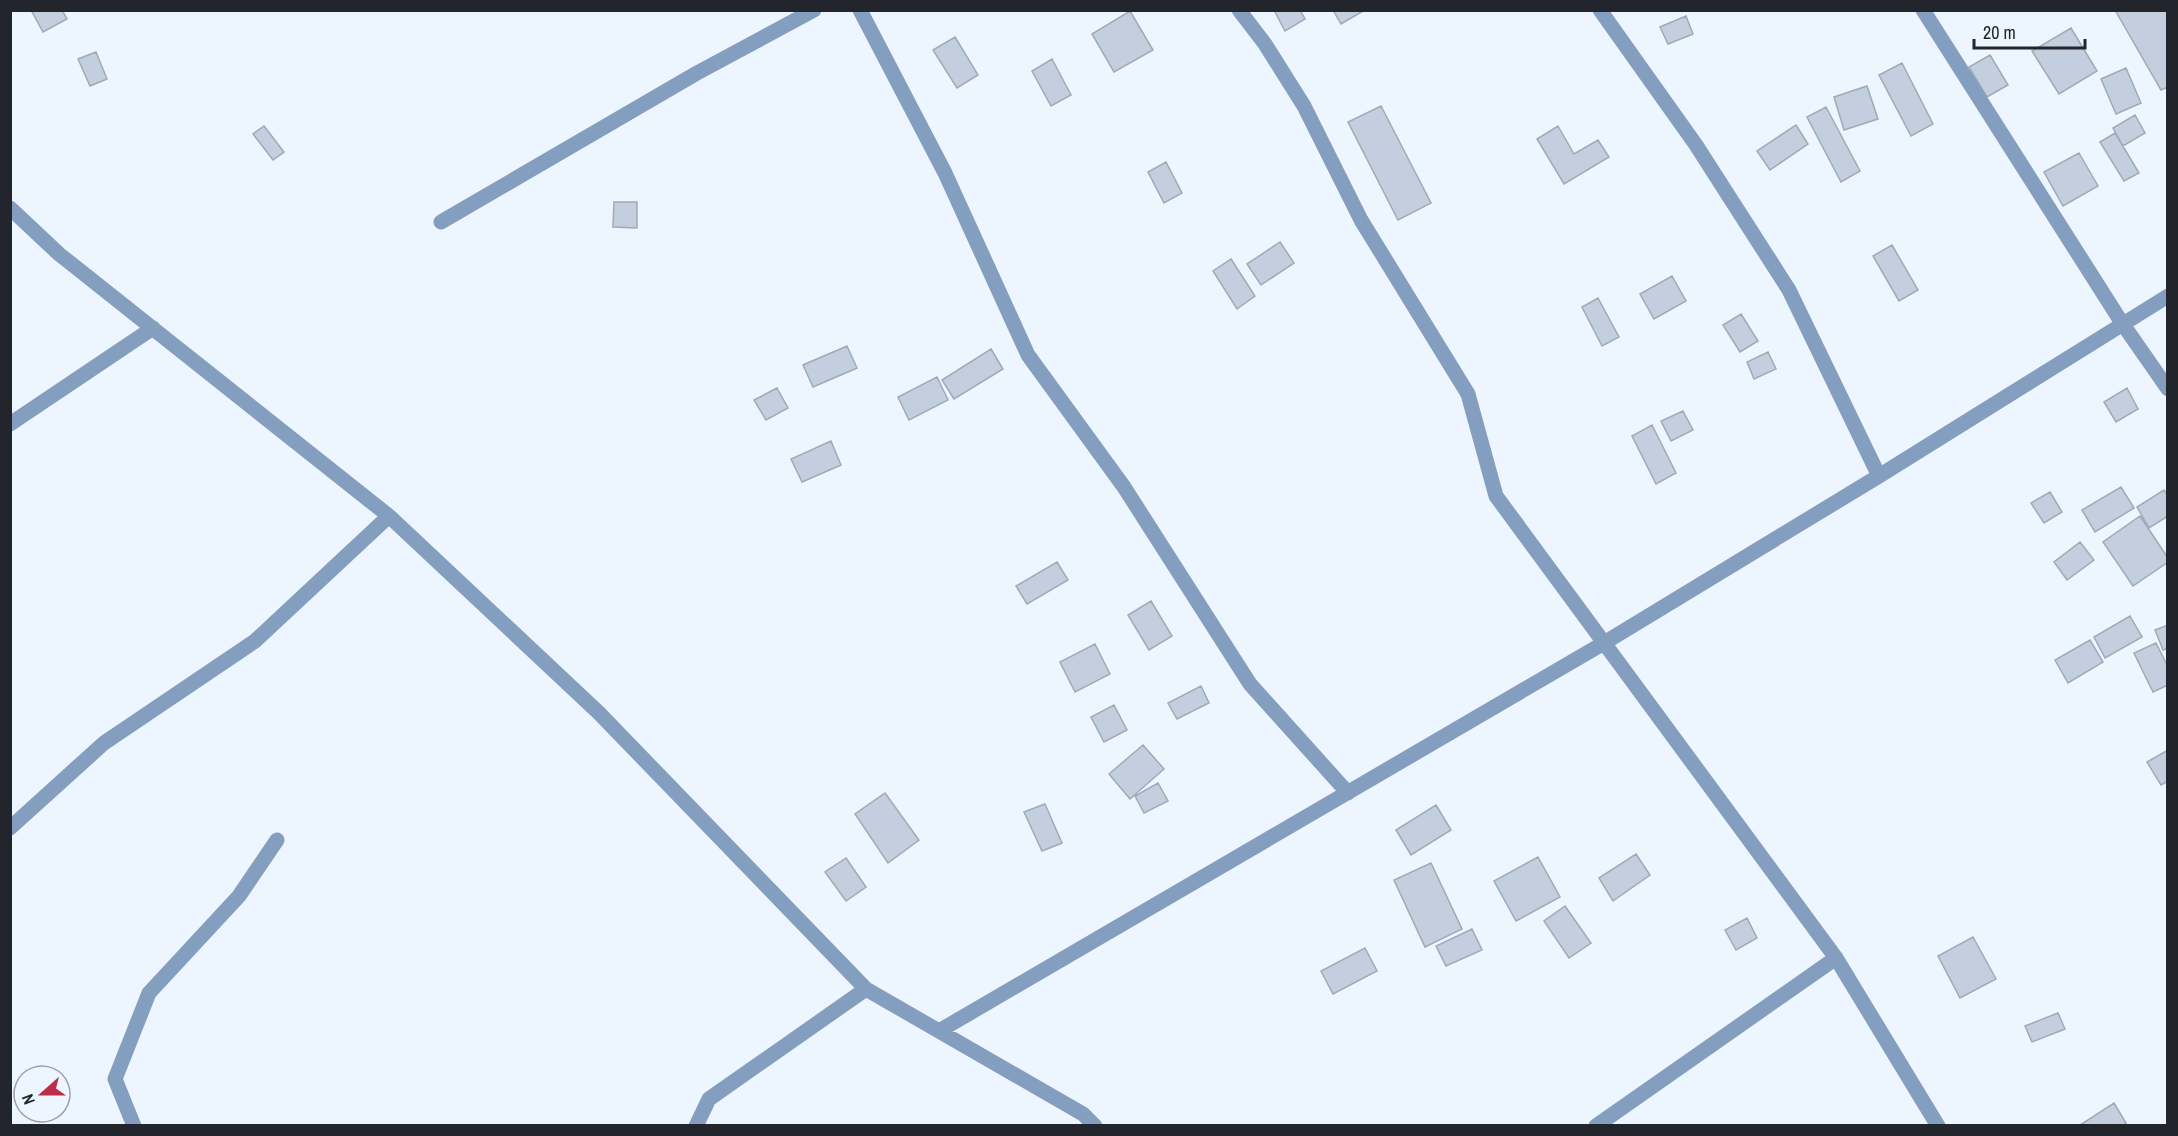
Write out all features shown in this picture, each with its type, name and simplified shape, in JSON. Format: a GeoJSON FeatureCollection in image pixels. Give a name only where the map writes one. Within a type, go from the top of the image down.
{"type":"FeatureCollection","features":[{"type":"Feature","properties":{"kind":"street"},"geometry":{"type":"LineString","coordinates":[[441,222],[698,73],[814,10]]}},
{"type":"Feature","properties":{"kind":"street"},"geometry":{"type":"LineString","coordinates":[[861,10],[945,173],[1028,355],[1124,487],[1250,684],[1348,793]]}},
{"type":"Feature","properties":{"kind":"street"},"geometry":{"type":"LineString","coordinates":[[1239,10],[1265,44],[1304,106],[1361,220],[1468,394],[1496,496],[1836,958],[1938,1125]]}},
{"type":"Feature","properties":{"kind":"street"},"geometry":{"type":"LineString","coordinates":[[1600,10],[1696,145],[1788,290],[1879,476]]}},
{"type":"Feature","properties":{"kind":"street"},"geometry":{"type":"LineString","coordinates":[[1923,10],[2122,323],[2168,389]]}},
{"type":"Feature","properties":{"kind":"street"},"geometry":{"type":"LineString","coordinates":[[10,208],[59,254],[389,516],[599,713],[866,989],[1083,1114],[1095,1125]]}},
{"type":"Feature","properties":{"kind":"street"},"geometry":{"type":"LineString","coordinates":[[939,1031],[1604,643],[1879,476],[2168,296]]}},
{"type":"Feature","properties":{"kind":"street"},"geometry":{"type":"LineString","coordinates":[[10,424],[153,328]]}},
{"type":"Feature","properties":{"kind":"street"},"geometry":{"type":"LineString","coordinates":[[10,828],[105,742],[255,641],[389,516]]}},
{"type":"Feature","properties":{"kind":"street"},"geometry":{"type":"LineString","coordinates":[[134,1125],[115,1079],[149,993],[239,896],[277,840]]}},
{"type":"Feature","properties":{"kind":"street"},"geometry":{"type":"LineString","coordinates":[[1596,1125],[1836,958]]}},
{"type":"Feature","properties":{"kind":"street"},"geometry":{"type":"LineString","coordinates":[[696,1125],[709,1099],[866,989]]}},
{"type":"Feature","properties":{"kind":"building"},"geometry":{"type":"Polygon","coordinates":[[[31,10],[62,10],[67,19],[43,32],[31,10]]]}},
{"type":"Feature","properties":{"kind":"building"},"geometry":{"type":"Polygon","coordinates":[[[1274,10],[1300,10],[1305,19],[1285,31],[1274,10]]]}},
{"type":"Feature","properties":{"kind":"building"},"geometry":{"type":"Polygon","coordinates":[[[1333,10],[1365,10],[1341,24],[1333,10]]]}},
{"type":"Feature","properties":{"kind":"building"},"geometry":{"type":"Polygon","coordinates":[[[2115,10],[2168,10],[2168,87],[2161,90],[2115,10]]]}},
{"type":"Feature","properties":{"kind":"building"},"geometry":{"type":"Polygon","coordinates":[[[1130,11],[1153,50],[1114,72],[1092,34],[1130,11]]]}},
{"type":"Feature","properties":{"kind":"building"},"geometry":{"type":"Polygon","coordinates":[[[1686,16],[1693,34],[1668,44],[1660,27],[1686,16]]]}},
{"type":"Feature","properties":{"kind":"building"},"geometry":{"type":"Polygon","coordinates":[[[2071,28],[2097,71],[2059,94],[2032,51],[2071,28]]]}},
{"type":"Feature","properties":{"kind":"building"},"geometry":{"type":"Polygon","coordinates":[[[955,37],[978,75],[957,88],[933,50],[955,37]]]}},
{"type":"Feature","properties":{"kind":"building"},"geometry":{"type":"Polygon","coordinates":[[[96,52],[107,79],[90,86],[78,59],[96,52]]]}},
{"type":"Feature","properties":{"kind":"building"},"geometry":{"type":"Polygon","coordinates":[[[1990,55],[2008,85],[1987,97],[1969,67],[1990,55]]]}},
{"type":"Feature","properties":{"kind":"building"},"geometry":{"type":"Polygon","coordinates":[[[1052,59],[1071,95],[1051,106],[1032,71],[1052,59]]]}},
{"type":"Feature","properties":{"kind":"building"},"geometry":{"type":"Polygon","coordinates":[[[1902,63],[1933,124],[1911,136],[1879,75],[1902,63]]]}},
{"type":"Feature","properties":{"kind":"building"},"geometry":{"type":"Polygon","coordinates":[[[2126,68],[2141,103],[2116,114],[2101,79],[2126,68]]]}},
{"type":"Feature","properties":{"kind":"building"},"geometry":{"type":"Polygon","coordinates":[[[1867,86],[1878,119],[1844,130],[1834,97],[1867,86]]]}},
{"type":"Feature","properties":{"kind":"building"},"geometry":{"type":"Polygon","coordinates":[[[1381,106],[1431,203],[1398,220],[1348,122],[1381,106]]]}},
{"type":"Feature","properties":{"kind":"building"},"geometry":{"type":"Polygon","coordinates":[[[1826,107],[1860,171],[1841,182],[1807,117],[1826,107]]]}},
{"type":"Feature","properties":{"kind":"building"},"geometry":{"type":"Polygon","coordinates":[[[2135,115],[2145,133],[2123,146],[2113,128],[2135,115]]]}},
{"type":"Feature","properties":{"kind":"building"},"geometry":{"type":"Polygon","coordinates":[[[1796,125],[1808,144],[1770,170],[1757,151],[1796,125]]]}},
{"type":"Feature","properties":{"kind":"building"},"geometry":{"type":"Polygon","coordinates":[[[264,126],[284,152],[273,160],[253,134],[264,126]]]}},
{"type":"Feature","properties":{"kind":"building"},"geometry":{"type":"Polygon","coordinates":[[[1558,126],[1574,154],[1598,140],[1609,157],[1564,184],[1537,139],[1558,126]]]}},
{"type":"Feature","properties":{"kind":"building"},"geometry":{"type":"Polygon","coordinates":[[[2115,133],[2139,173],[2124,181],[2100,142],[2115,133]]]}},
{"type":"Feature","properties":{"kind":"building"},"geometry":{"type":"Polygon","coordinates":[[[2079,153],[2098,186],[2063,206],[2044,172],[2079,153]]]}},
{"type":"Feature","properties":{"kind":"building"},"geometry":{"type":"Polygon","coordinates":[[[1166,162],[1182,193],[1164,203],[1148,172],[1166,162]]]}},
{"type":"Feature","properties":{"kind":"building"},"geometry":{"type":"Polygon","coordinates":[[[614,202],[637,202],[637,228],[613,227],[614,202]]]}},
{"type":"Feature","properties":{"kind":"building"},"geometry":{"type":"Polygon","coordinates":[[[1280,242],[1294,263],[1261,285],[1247,264],[1280,242]]]}},
{"type":"Feature","properties":{"kind":"building"},"geometry":{"type":"Polygon","coordinates":[[[1892,245],[1918,290],[1899,301],[1873,256],[1892,245]]]}},
{"type":"Feature","properties":{"kind":"building"},"geometry":{"type":"Polygon","coordinates":[[[1231,259],[1255,296],[1237,309],[1213,271],[1231,259]]]}},
{"type":"Feature","properties":{"kind":"building"},"geometry":{"type":"Polygon","coordinates":[[[1672,276],[1686,301],[1654,319],[1640,294],[1672,276]]]}},
{"type":"Feature","properties":{"kind":"building"},"geometry":{"type":"Polygon","coordinates":[[[1598,298],[1619,337],[1602,346],[1582,307],[1598,298]]]}},
{"type":"Feature","properties":{"kind":"building"},"geometry":{"type":"Polygon","coordinates":[[[1741,314],[1758,341],[1740,352],[1723,325],[1741,314]]]}},
{"type":"Feature","properties":{"kind":"building"},"geometry":{"type":"Polygon","coordinates":[[[847,346],[857,368],[813,387],[803,365],[847,346]]]}},
{"type":"Feature","properties":{"kind":"building"},"geometry":{"type":"Polygon","coordinates":[[[991,349],[1003,369],[954,399],[942,380],[991,349]]]}},
{"type":"Feature","properties":{"kind":"building"},"geometry":{"type":"Polygon","coordinates":[[[1768,352],[1776,369],[1754,379],[1747,362],[1768,352]]]}},
{"type":"Feature","properties":{"kind":"building"},"geometry":{"type":"Polygon","coordinates":[[[937,377],[948,400],[909,420],[898,397],[937,377]]]}},
{"type":"Feature","properties":{"kind":"building"},"geometry":{"type":"Polygon","coordinates":[[[777,388],[788,408],[766,420],[754,400],[777,388]]]}},
{"type":"Feature","properties":{"kind":"building"},"geometry":{"type":"Polygon","coordinates":[[[2127,388],[2138,409],[2116,422],[2104,402],[2127,388]]]}},
{"type":"Feature","properties":{"kind":"building"},"geometry":{"type":"Polygon","coordinates":[[[1683,411],[1693,430],[1671,441],[1661,421],[1683,411]]]}},
{"type":"Feature","properties":{"kind":"building"},"geometry":{"type":"Polygon","coordinates":[[[1652,425],[1676,473],[1656,484],[1632,436],[1652,425]]]}},
{"type":"Feature","properties":{"kind":"building"},"geometry":{"type":"Polygon","coordinates":[[[831,441],[841,465],[802,482],[791,459],[831,441]]]}},
{"type":"Feature","properties":{"kind":"building"},"geometry":{"type":"Polygon","coordinates":[[[2121,487],[2134,508],[2095,532],[2082,510],[2121,487]]]}},
{"type":"Feature","properties":{"kind":"building"},"geometry":{"type":"Polygon","coordinates":[[[2164,490],[2168,496],[2168,516],[2149,528],[2137,507],[2164,490]]]}},
{"type":"Feature","properties":{"kind":"building"},"geometry":{"type":"Polygon","coordinates":[[[2050,492],[2062,512],[2044,523],[2031,503],[2050,492]]]}},
{"type":"Feature","properties":{"kind":"building"},"geometry":{"type":"Polygon","coordinates":[[[2140,516],[2168,558],[2168,562],[2133,586],[2103,542],[2140,516]]]}},
{"type":"Feature","properties":{"kind":"building"},"geometry":{"type":"Polygon","coordinates":[[[2080,542],[2094,560],[2067,580],[2054,562],[2080,542]]]}},
{"type":"Feature","properties":{"kind":"building"},"geometry":{"type":"Polygon","coordinates":[[[1057,562],[1068,580],[1027,604],[1016,586],[1057,562]]]}},
{"type":"Feature","properties":{"kind":"building"},"geometry":{"type":"Polygon","coordinates":[[[1151,601],[1172,636],[1149,650],[1128,615],[1151,601]]]}},
{"type":"Feature","properties":{"kind":"building"},"geometry":{"type":"Polygon","coordinates":[[[2130,616],[2142,637],[2105,658],[2094,637],[2130,616]]]}},
{"type":"Feature","properties":{"kind":"building"},"geometry":{"type":"Polygon","coordinates":[[[2168,625],[2168,648],[2163,650],[2155,630],[2168,625]]]}},
{"type":"Feature","properties":{"kind":"building"},"geometry":{"type":"Polygon","coordinates":[[[2090,640],[2103,662],[2068,683],[2055,660],[2090,640]]]}},
{"type":"Feature","properties":{"kind":"building"},"geometry":{"type":"Polygon","coordinates":[[[2156,643],[2168,667],[2168,685],[2153,692],[2134,653],[2156,643]]]}},
{"type":"Feature","properties":{"kind":"building"},"geometry":{"type":"Polygon","coordinates":[[[1095,644],[1110,674],[1075,692],[1060,662],[1095,644]]]}},
{"type":"Feature","properties":{"kind":"building"},"geometry":{"type":"Polygon","coordinates":[[[1201,686],[1209,703],[1177,719],[1168,703],[1201,686]]]}},
{"type":"Feature","properties":{"kind":"building"},"geometry":{"type":"Polygon","coordinates":[[[1114,705],[1127,730],[1104,742],[1091,717],[1114,705]]]}},
{"type":"Feature","properties":{"kind":"building"},"geometry":{"type":"Polygon","coordinates":[[[1143,745],[1164,769],[1130,799],[1109,774],[1143,745]]]}},
{"type":"Feature","properties":{"kind":"building"},"geometry":{"type":"Polygon","coordinates":[[[2168,750],[2168,781],[2161,785],[2147,762],[2168,750]]]}},
{"type":"Feature","properties":{"kind":"building"},"geometry":{"type":"Polygon","coordinates":[[[1158,783],[1168,801],[1144,813],[1135,796],[1158,783]]]}},
{"type":"Feature","properties":{"kind":"building"},"geometry":{"type":"Polygon","coordinates":[[[885,793],[919,840],[888,863],[855,814],[885,793]]]}},
{"type":"Feature","properties":{"kind":"building"},"geometry":{"type":"Polygon","coordinates":[[[1045,804],[1062,843],[1042,851],[1024,812],[1045,804]]]}},
{"type":"Feature","properties":{"kind":"building"},"geometry":{"type":"Polygon","coordinates":[[[1436,805],[1451,830],[1411,855],[1396,830],[1436,805]]]}},
{"type":"Feature","properties":{"kind":"building"},"geometry":{"type":"Polygon","coordinates":[[[1636,854],[1650,875],[1613,901],[1599,878],[1636,854]]]}},
{"type":"Feature","properties":{"kind":"building"},"geometry":{"type":"Polygon","coordinates":[[[1538,857],[1560,897],[1516,921],[1494,881],[1538,857]]]}},
{"type":"Feature","properties":{"kind":"building"},"geometry":{"type":"Polygon","coordinates":[[[846,858],[866,887],[846,901],[825,872],[846,858]]]}},
{"type":"Feature","properties":{"kind":"building"},"geometry":{"type":"Polygon","coordinates":[[[1431,863],[1462,929],[1425,947],[1394,880],[1431,863]]]}},
{"type":"Feature","properties":{"kind":"building"},"geometry":{"type":"Polygon","coordinates":[[[1565,906],[1591,943],[1569,958],[1544,921],[1565,906]]]}},
{"type":"Feature","properties":{"kind":"building"},"geometry":{"type":"Polygon","coordinates":[[[1747,918],[1757,938],[1736,950],[1725,930],[1747,918]]]}},
{"type":"Feature","properties":{"kind":"building"},"geometry":{"type":"Polygon","coordinates":[[[1472,929],[1482,950],[1446,966],[1436,946],[1472,929]]]}},
{"type":"Feature","properties":{"kind":"building"},"geometry":{"type":"Polygon","coordinates":[[[1973,937],[1996,979],[1960,998],[1938,956],[1973,937]]]}},
{"type":"Feature","properties":{"kind":"building"},"geometry":{"type":"Polygon","coordinates":[[[1365,948],[1377,971],[1333,994],[1321,971],[1365,948]]]}},
{"type":"Feature","properties":{"kind":"building"},"geometry":{"type":"Polygon","coordinates":[[[2058,1013],[2065,1029],[2032,1042],[2025,1026],[2058,1013]]]}},
{"type":"Feature","properties":{"kind":"building"},"geometry":{"type":"Polygon","coordinates":[[[2114,1103],[2126,1123],[2122,1126],[2080,1125],[2114,1103]]]}}]}
